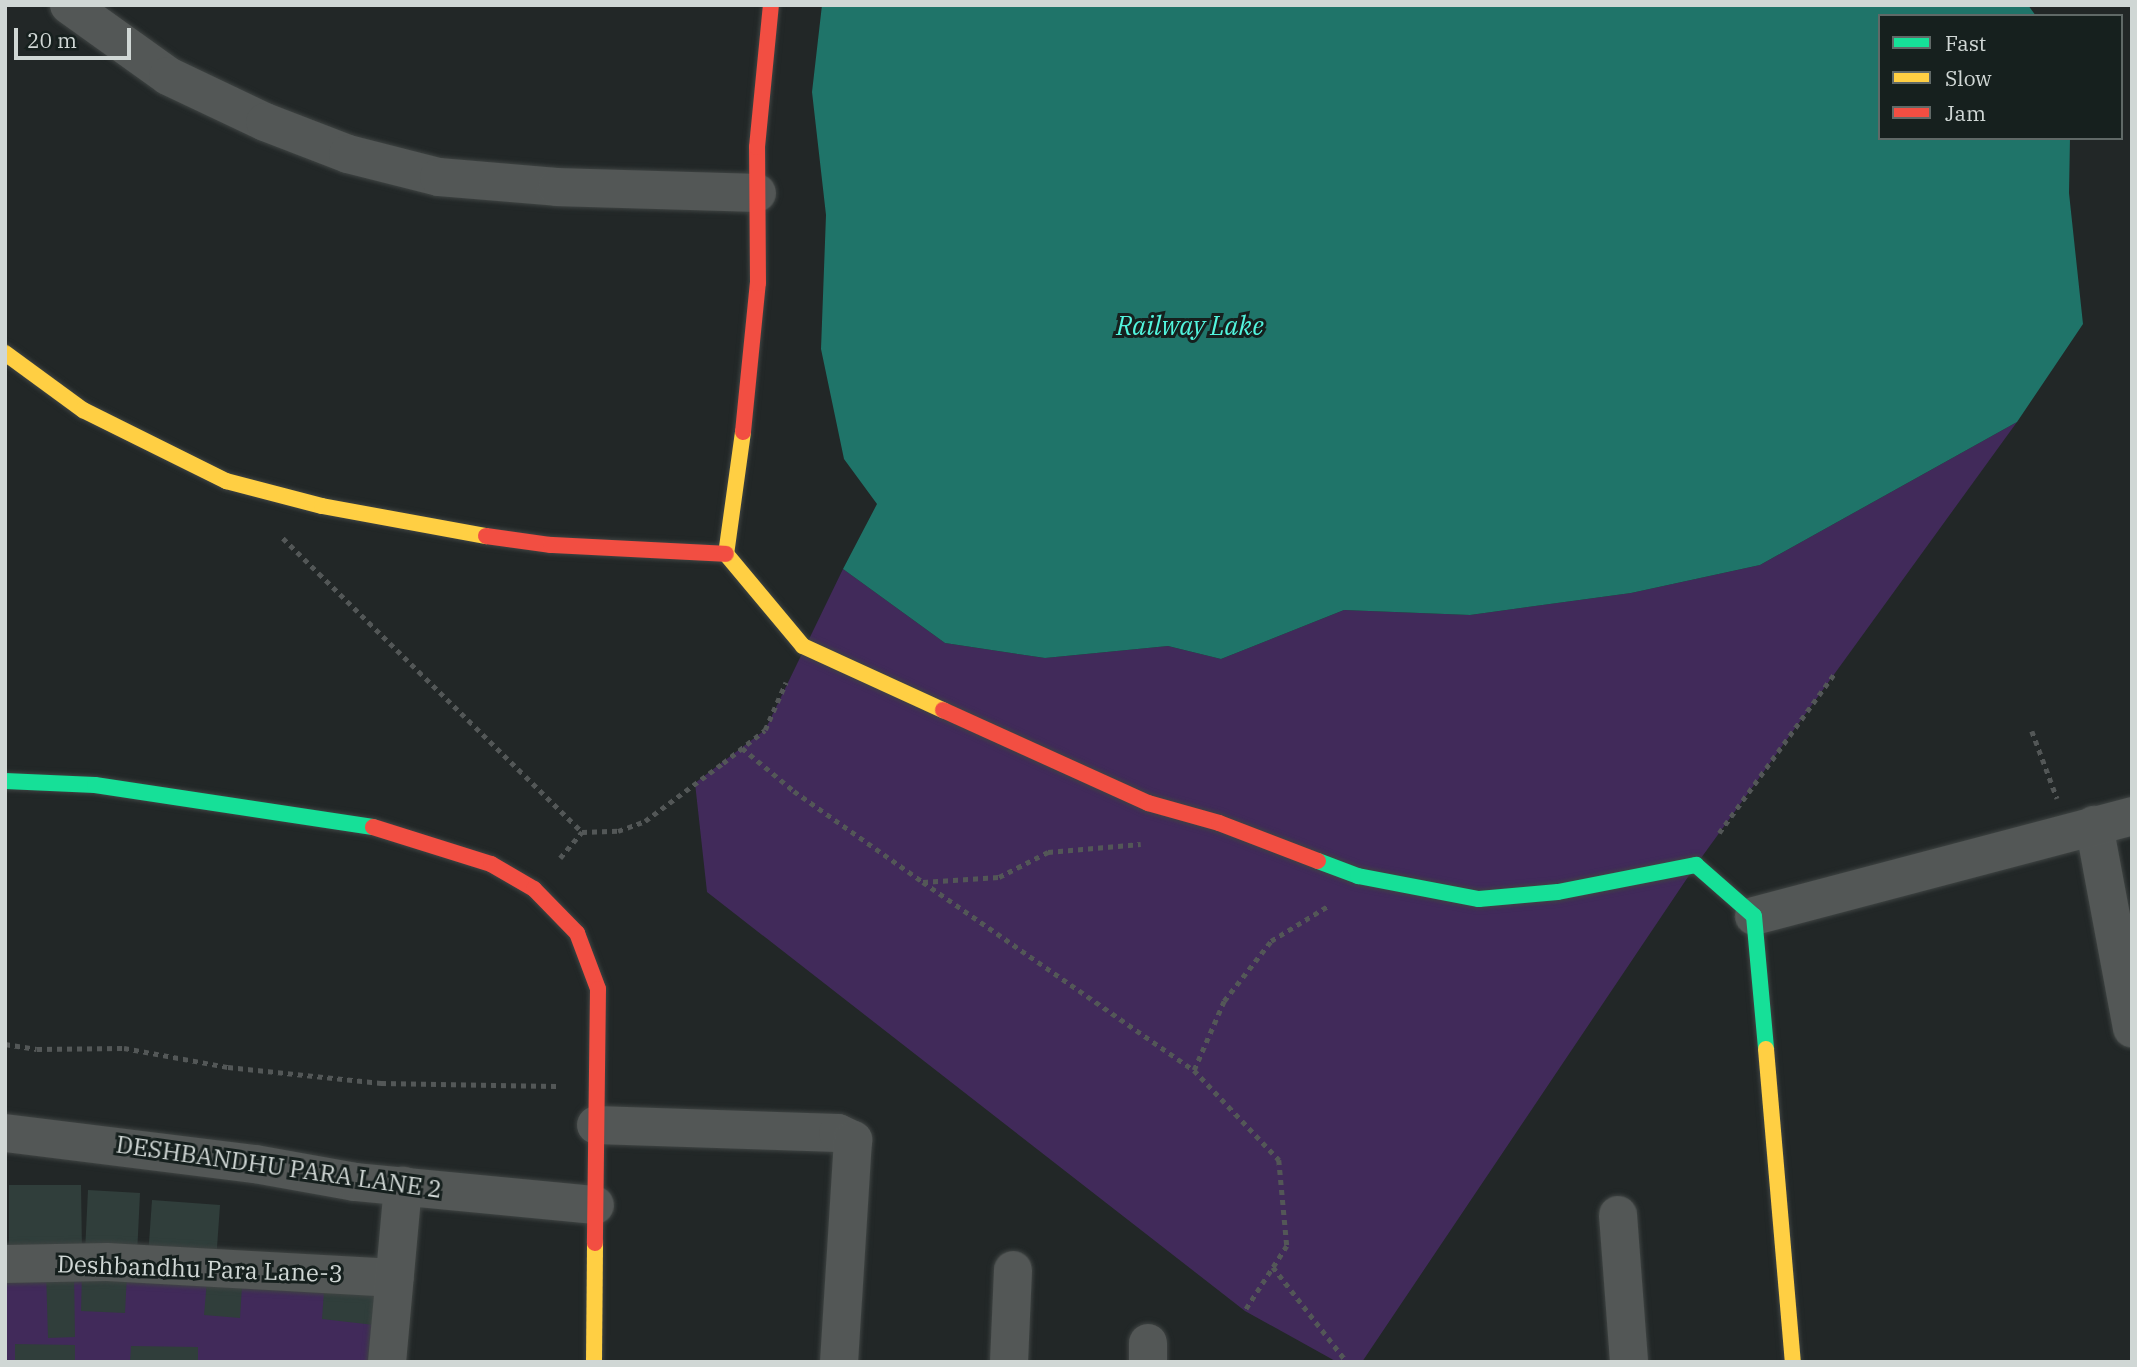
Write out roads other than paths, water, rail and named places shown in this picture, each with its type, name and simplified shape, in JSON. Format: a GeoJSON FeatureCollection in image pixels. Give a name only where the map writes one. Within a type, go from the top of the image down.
{"type":"FeatureCollection","features":[{"type":"Feature","properties":{"kind":"street"},"geometry":{"type":"LineString","coordinates":[[69,5],[168,76],[264,122],[348,154],[439,177],[557,187],[757,192]]}},
{"type":"Feature","properties":{"kind":"street"},"geometry":{"type":"LineString","coordinates":[[726,554],[744,427],[758,282],[757,147],[771,5]]}},
{"type":"Feature","properties":{"kind":"street"},"geometry":{"type":"LineString","coordinates":[[5,353],[83,410],[226,481],[322,506],[424,527],[551,545],[726,554],[803,646],[1148,803],[1219,823],[1358,876],[1479,899],[1558,892],[1696,864],[1754,916],[1793,1362]]}},
{"type":"Feature","properties":{"kind":"street"},"geometry":{"type":"LineString","coordinates":[[5,781],[95,785],[359,823],[491,864],[534,889],[577,933],[598,989],[594,1362]]}},
{"type":"Feature","properties":{"kind":"street"},"geometry":{"type":"LineString","coordinates":[[1754,916],[2132,816]]}},
{"type":"Feature","properties":{"kind":"street"},"geometry":{"type":"LineString","coordinates":[[2082,828],[2132,1028]]}},
{"type":"Feature","properties":{"kind":"street"},"geometry":{"type":"LineString","coordinates":[[596,1125],[838,1133],[853,1140],[839,1362]]}},
{"type":"Feature","properties":{"kind":"street","name":"DESHBANDHU PARA LANE 2"},"geometry":{"type":"LineString","coordinates":[[5,1133],[106,1143],[255,1164],[355,1182],[595,1205]]}},
{"type":"Feature","properties":{"kind":"street"},"geometry":{"type":"LineString","coordinates":[[387,1362],[403,1186]]}},
{"type":"Feature","properties":{"kind":"street"},"geometry":{"type":"LineString","coordinates":[[1618,1215],[1629,1362]]}},
{"type":"Feature","properties":{"kind":"street","name":"Deshbandhu Para Lane-3"},"geometry":{"type":"LineString","coordinates":[[5,1264],[107,1262],[395,1278]]}},
{"type":"Feature","properties":{"kind":"street"},"geometry":{"type":"LineString","coordinates":[[1009,1362],[1013,1270]]}},
{"type":"Feature","properties":{"kind":"water","name":"Railway Lake"},"geometry":{"type":"Polygon","coordinates":[[[822,5],[2028,5],[2035,14],[1878,14],[1878,140],[2070,140],[2069,193],[2083,324],[2017,422],[1760,565],[1631,593],[1470,615],[1344,610],[1221,659],[1168,646],[1045,658],[945,643],[843,569],[877,504],[844,459],[821,349],[826,215],[812,92],[822,5]]]}}]}
